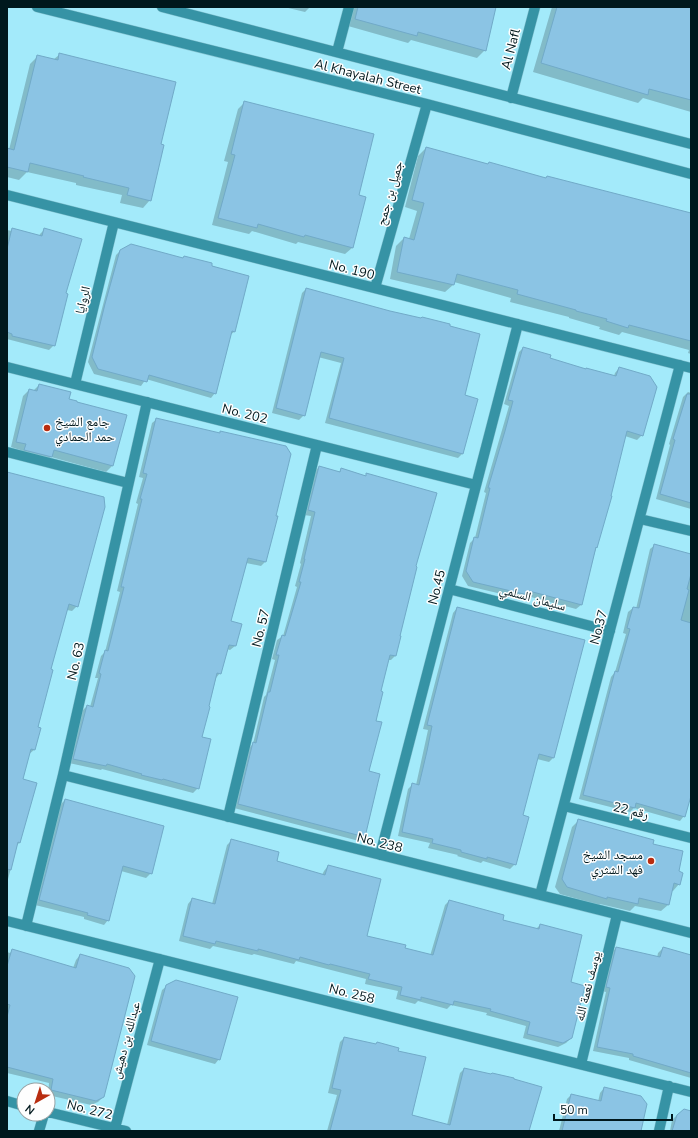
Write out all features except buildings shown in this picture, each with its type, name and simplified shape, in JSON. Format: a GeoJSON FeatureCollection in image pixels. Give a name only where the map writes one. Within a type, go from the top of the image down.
{"type":"FeatureCollection","features":[{"type":"Feature","properties":{"kind":"street","name":"Al Khayalah Street"},"geometry":{"type":"LineString","coordinates":[[37,7],[427,104],[689,173]]}},
{"type":"Feature","properties":{"kind":"street","name":"Al Khayalah Street"},"geometry":{"type":"LineString","coordinates":[[162,7],[691,144]]}},
{"type":"Feature","properties":{"kind":"street"},"geometry":{"type":"LineString","coordinates":[[337,52],[349,7]]}},
{"type":"Feature","properties":{"kind":"street","name":"Al Nafl"},"geometry":{"type":"LineString","coordinates":[[511,98],[535,7]]}},
{"type":"Feature","properties":{"kind":"street","name":"جميل بن جمح"},"geometry":{"type":"LineString","coordinates":[[375,288],[427,104]]}},
{"type":"Feature","properties":{"kind":"street","name":"No. 190"},"geometry":{"type":"LineString","coordinates":[[7,195],[691,368]]}},
{"type":"Feature","properties":{"kind":"street","name":"الروايا"},"geometry":{"type":"LineString","coordinates":[[75,384],[114,222]]}},
{"type":"Feature","properties":{"kind":"street","name":"No.45"},"geometry":{"type":"LineString","coordinates":[[380,855],[518,324]]}},
{"type":"Feature","properties":{"kind":"street","name":"No.37"},"geometry":{"type":"LineString","coordinates":[[540,895],[680,365]]}},
{"type":"Feature","properties":{"kind":"street","name":"No. 202"},"geometry":{"type":"LineString","coordinates":[[7,367],[476,485]]}},
{"type":"Feature","properties":{"kind":"street","name":"No. 63"},"geometry":{"type":"LineString","coordinates":[[26,926],[63,776],[146,402]]}},
{"type":"Feature","properties":{"kind":"street","name":"No. 57"},"geometry":{"type":"LineString","coordinates":[[228,817],[317,445]]}},
{"type":"Feature","properties":{"kind":"street"},"geometry":{"type":"LineString","coordinates":[[7,452],[128,483]]}},
{"type":"Feature","properties":{"kind":"street"},"geometry":{"type":"LineString","coordinates":[[640,519],[691,531]]}},
{"type":"Feature","properties":{"kind":"street","name":"سليمان السلمي"},"geometry":{"type":"LineString","coordinates":[[449,588],[610,631]]}},
{"type":"Feature","properties":{"kind":"street","name":"No. 238"},"geometry":{"type":"LineString","coordinates":[[63,776],[691,933]]}},
{"type":"Feature","properties":{"kind":"street","name":"رقم 22"},"geometry":{"type":"LineString","coordinates":[[564,806],[691,838]]}},
{"type":"Feature","properties":{"kind":"street","name":"يوسف نعمة الله"},"geometry":{"type":"LineString","coordinates":[[581,1064],[618,915]]}},
{"type":"Feature","properties":{"kind":"street","name":"No. 258"},"geometry":{"type":"LineString","coordinates":[[7,921],[691,1092]]}},
{"type":"Feature","properties":{"kind":"street","name":"عبدالله بن دهيش"},"geometry":{"type":"LineString","coordinates":[[115,1128],[160,959]]}},
{"type":"Feature","properties":{"kind":"street"},"geometry":{"type":"LineString","coordinates":[[659,1131],[669,1086]]}},
{"type":"Feature","properties":{"kind":"street","name":"No. 272"},"geometry":{"type":"LineString","coordinates":[[56,1114],[126,1131]]}},
{"type":"Feature","properties":{"kind":"place","name":"جامع الشيخ حمد الحمادي"},"geometry":{"type":"Point","coordinates":[47,428]}},
{"type":"Feature","properties":{"kind":"place","name":"مسجد الشيخ فهد الشثري"},"geometry":{"type":"Point","coordinates":[651,861]}}]}
